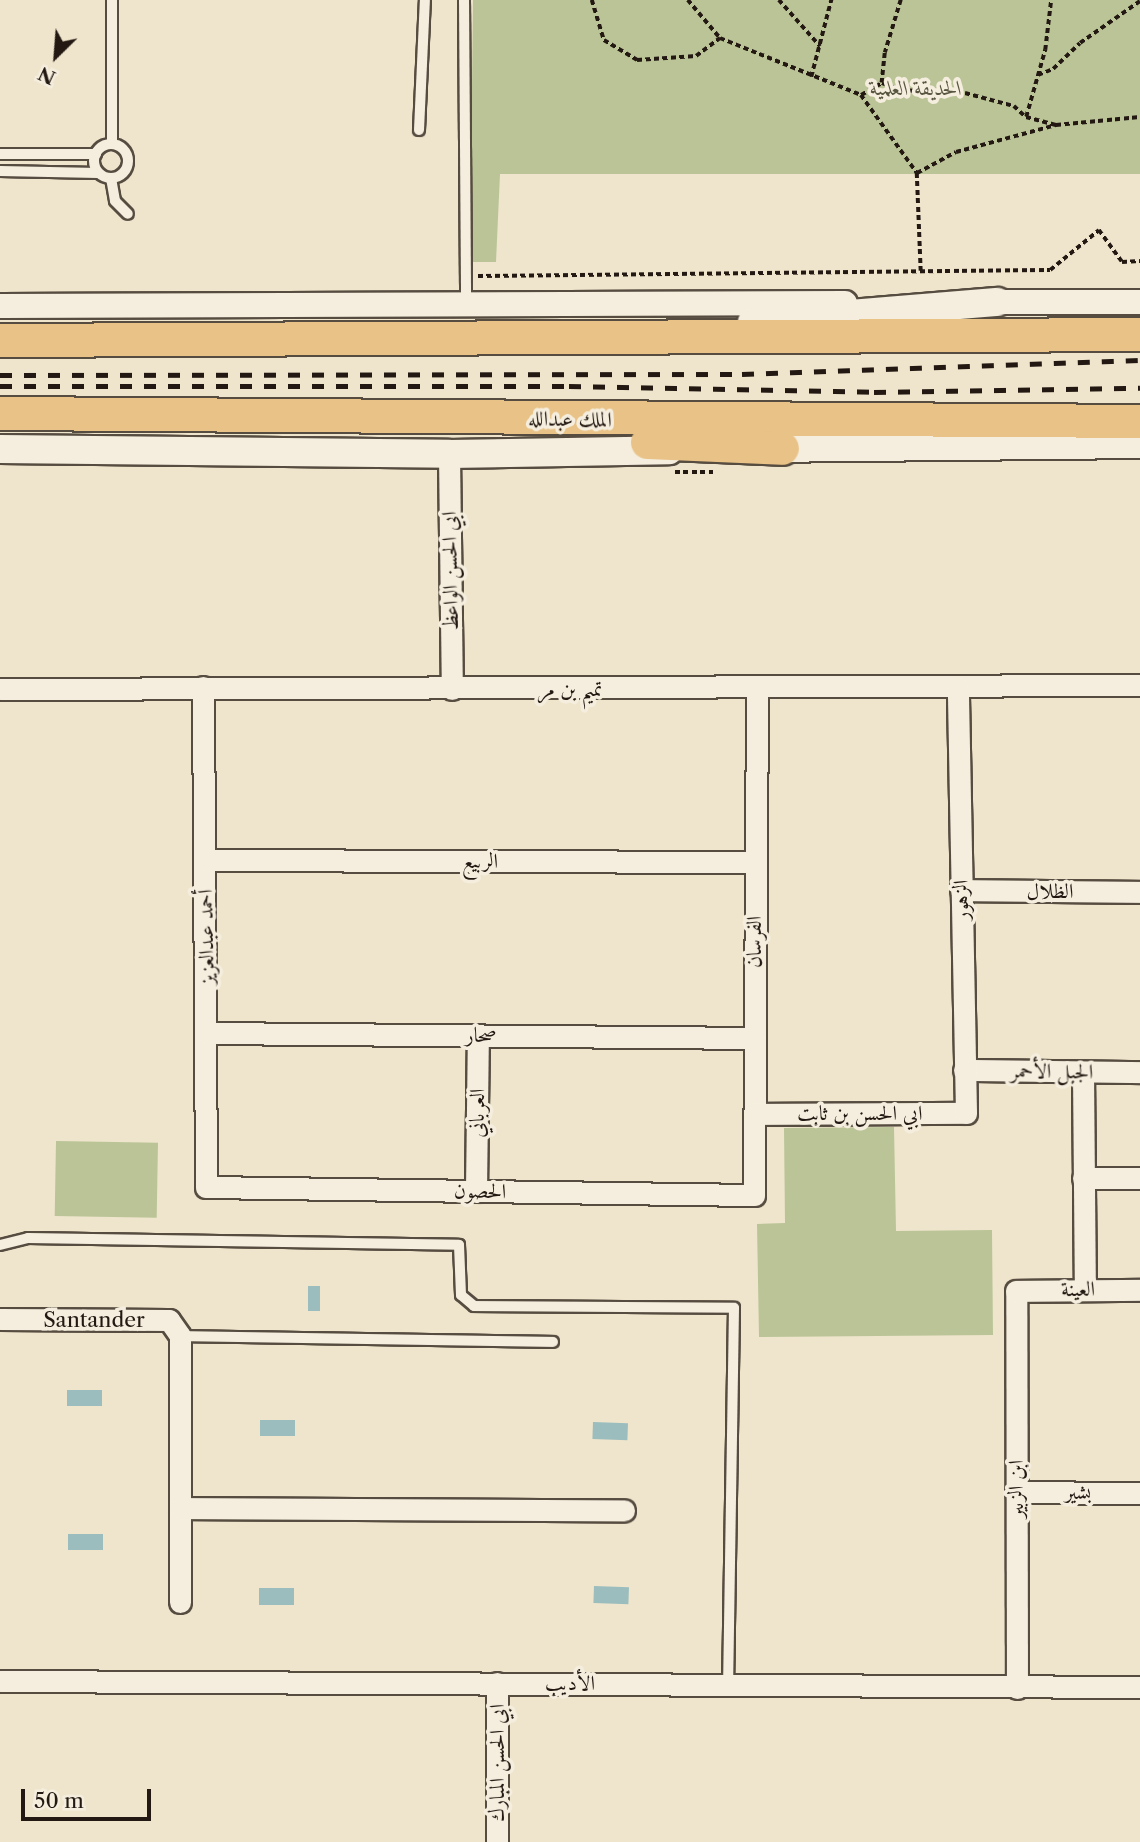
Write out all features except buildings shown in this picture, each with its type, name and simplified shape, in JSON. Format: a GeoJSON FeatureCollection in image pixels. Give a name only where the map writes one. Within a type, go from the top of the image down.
{"type":"FeatureCollection","features":[{"type":"Feature","properties":{"kind":"highway"},"geometry":{"type":"LineString","coordinates":[[0,325],[181,340]]}},
{"type":"Feature","properties":{"kind":"highway"},"geometry":{"type":"LineString","coordinates":[[0,340],[1140,334]]}},
{"type":"Feature","properties":{"kind":"highway"},"geometry":{"type":"LineString","coordinates":[[1,413],[782,448]]}},
{"type":"Feature","properties":{"kind":"highway","name":"الملك عبدالله"},"geometry":{"type":"LineString","coordinates":[[1,413],[1140,421]]}},
{"type":"Feature","properties":{"kind":"main road"},"geometry":{"type":"LineString","coordinates":[[593,336],[997,302]]}},
{"type":"Feature","properties":{"kind":"main road"},"geometry":{"type":"LineString","coordinates":[[0,449],[449,454],[1140,444]]}},
{"type":"Feature","properties":{"kind":"street"},"geometry":{"type":"LineString","coordinates":[[0,306],[1140,302]]}},
{"type":"Feature","properties":{"kind":"street","name":"ابي الحسن الواعظ"},"geometry":{"type":"LineString","coordinates":[[449,454],[452,689]]}},
{"type":"Feature","properties":{"kind":"street","name":"تميم بن مر"},"geometry":{"type":"LineString","coordinates":[[0,689],[958,688],[1140,685]]}},
{"type":"Feature","properties":{"kind":"street","name":"أحمد عبدالعزيز"},"geometry":{"type":"LineString","coordinates":[[203,687],[206,1187]]}},
{"type":"Feature","properties":{"kind":"street","name":"الفرسان"},"geometry":{"type":"LineString","coordinates":[[754,1195],[757,688]]}},
{"type":"Feature","properties":{"kind":"street","name":"الزهور"},"geometry":{"type":"LineString","coordinates":[[958,688],[967,1113]]}},
{"type":"Feature","properties":{"kind":"street","name":"الربيع"},"geometry":{"type":"LineString","coordinates":[[205,860],[754,862]]}},
{"type":"Feature","properties":{"kind":"street","name":"الظلال"},"geometry":{"type":"LineString","coordinates":[[961,891],[1140,892]]}},
{"type":"Feature","properties":{"kind":"street","name":"صحار"},"geometry":{"type":"LineString","coordinates":[[207,1033],[755,1038]]}},
{"type":"Feature","properties":{"kind":"street","name":"العرباني"},"geometry":{"type":"LineString","coordinates":[[476,1191],[478,1035]]}},
{"type":"Feature","properties":{"kind":"street","name":"الجبل الأحمر"},"geometry":{"type":"LineString","coordinates":[[964,1070],[1140,1072]]}},
{"type":"Feature","properties":{"kind":"street"},"geometry":{"type":"LineString","coordinates":[[1083,1072],[1085,1288]]}},
{"type":"Feature","properties":{"kind":"street","name":"ابي الحسن بن ثابت"},"geometry":{"type":"LineString","coordinates":[[754,1114],[967,1113]]}},
{"type":"Feature","properties":{"kind":"street"},"geometry":{"type":"LineString","coordinates":[[1083,1178],[1140,1178]]}},
{"type":"Feature","properties":{"kind":"street","name":"الحصون"},"geometry":{"type":"LineString","coordinates":[[206,1187],[754,1195]]}},
{"type":"Feature","properties":{"kind":"street","name":"العينة"},"geometry":{"type":"LineString","coordinates":[[1016,1290],[1140,1290]]}},
{"type":"Feature","properties":{"kind":"street","name":"ابن الزبير"},"geometry":{"type":"LineString","coordinates":[[1016,1290],[1017,1688]]}},
{"type":"Feature","properties":{"kind":"street","name":"Santander"},"geometry":{"type":"LineString","coordinates":[[0,1319],[169,1320],[180,1336]]}},
{"type":"Feature","properties":{"kind":"street"},"geometry":{"type":"LineString","coordinates":[[180,1336],[180,1602]]}},
{"type":"Feature","properties":{"kind":"street","name":"بشير"},"geometry":{"type":"LineString","coordinates":[[1016,1492],[1140,1493]]}},
{"type":"Feature","properties":{"kind":"street"},"geometry":{"type":"LineString","coordinates":[[180,1508],[624,1510]]}},
{"type":"Feature","properties":{"kind":"street","name":"الأديب"},"geometry":{"type":"LineString","coordinates":[[0,1681],[728,1682],[1017,1688],[1140,1687]]}},
{"type":"Feature","properties":{"kind":"street","name":"ابي الحسن المبارك"},"geometry":{"type":"LineString","coordinates":[[497,1683],[497,1842]]}},
{"type":"Feature","properties":{"kind":"lane"},"geometry":{"type":"LineString","coordinates":[[112,0],[112,144]]}},
{"type":"Feature","properties":{"kind":"lane"},"geometry":{"type":"LineString","coordinates":[[419,130],[425,0]]}},
{"type":"Feature","properties":{"kind":"lane"},"geometry":{"type":"LineString","coordinates":[[464,0],[466,306]]}},
{"type":"Feature","properties":{"kind":"lane"},"geometry":{"type":"LineString","coordinates":[[0,154],[96,154],[112,144]]}},
{"type":"Feature","properties":{"kind":"lane"},"geometry":{"type":"LineString","coordinates":[[0,171],[98,173],[111,178],[123,173],[128,162],[124,150],[112,144]]}},
{"type":"Feature","properties":{"kind":"lane"},"geometry":{"type":"LineString","coordinates":[[96,154],[98,173]]}},
{"type":"Feature","properties":{"kind":"lane"},"geometry":{"type":"LineString","coordinates":[[111,178],[114,201],[128,214]]}},
{"type":"Feature","properties":{"kind":"lane"},"geometry":{"type":"LineString","coordinates":[[0,1245],[28,1238],[459,1245],[461,1295],[474,1306],[734,1308],[728,1682]]}},
{"type":"Feature","properties":{"kind":"lane"},"geometry":{"type":"LineString","coordinates":[[180,1336],[553,1342]]}},
{"type":"Feature","properties":{"kind":"path"},"geometry":{"type":"LineString","coordinates":[[593,0],[604,40],[637,60],[696,56],[720,37]]}},
{"type":"Feature","properties":{"kind":"path"},"geometry":{"type":"LineString","coordinates":[[688,0],[720,37],[811,77],[861,95],[917,173],[921,271]]}},
{"type":"Feature","properties":{"kind":"path"},"geometry":{"type":"LineString","coordinates":[[779,0],[820,46]]}},
{"type":"Feature","properties":{"kind":"path"},"geometry":{"type":"LineString","coordinates":[[811,77],[831,0]]}},
{"type":"Feature","properties":{"kind":"path"},"geometry":{"type":"LineString","coordinates":[[881,82],[884,53],[901,0]]}},
{"type":"Feature","properties":{"kind":"path"},"geometry":{"type":"LineString","coordinates":[[1026,117],[1038,75],[1051,0]]}},
{"type":"Feature","properties":{"kind":"path"},"geometry":{"type":"LineString","coordinates":[[1038,75],[1053,69],[1080,43],[1140,1]]}},
{"type":"Feature","properties":{"kind":"path"},"geometry":{"type":"LineString","coordinates":[[861,95],[881,82]]}},
{"type":"Feature","properties":{"kind":"path"},"geometry":{"type":"LineString","coordinates":[[881,82],[899,90],[965,93],[1014,106],[1026,117],[1056,125]]}},
{"type":"Feature","properties":{"kind":"path"},"geometry":{"type":"LineString","coordinates":[[917,173],[956,152],[1056,125],[1140,117]]}},
{"type":"Feature","properties":{"kind":"path"},"geometry":{"type":"LineString","coordinates":[[465,276],[1050,270],[1099,230],[1122,262],[1140,261]]}},
{"type":"Feature","properties":{"kind":"green space","name":"الحديقة العلمية"},"geometry":{"type":"Polygon","coordinates":[[[473,0],[1140,0],[1140,174],[500,174],[496,262],[470,262],[473,0]]]}},
{"type":"Feature","properties":{"kind":"green space"},"geometry":{"type":"Polygon","coordinates":[[[894,1127],[896,1231],[992,1230],[993,1335],[759,1337],[757,1224],[785,1223],[784,1128],[894,1127]]]}},
{"type":"Feature","properties":{"kind":"green space"},"geometry":{"type":"Polygon","coordinates":[[[56,1141],[158,1143],[157,1218],[55,1216],[56,1141]]]}},
{"type":"Feature","properties":{"kind":"water"},"geometry":{"type":"Polygon","coordinates":[[[308,1286],[320,1286],[320,1311],[308,1311],[308,1286]]]}},
{"type":"Feature","properties":{"kind":"water"},"geometry":{"type":"Polygon","coordinates":[[[67,1390],[102,1390],[102,1406],[67,1406],[67,1390]]]}},
{"type":"Feature","properties":{"kind":"water"},"geometry":{"type":"Polygon","coordinates":[[[260,1420],[295,1420],[295,1436],[260,1436],[260,1420]]]}},
{"type":"Feature","properties":{"kind":"water"},"geometry":{"type":"Polygon","coordinates":[[[593,1422],[628,1423],[627,1440],[592,1439],[593,1422]]]}},
{"type":"Feature","properties":{"kind":"water"},"geometry":{"type":"Polygon","coordinates":[[[68,1534],[103,1534],[103,1550],[68,1550],[68,1534]]]}},
{"type":"Feature","properties":{"kind":"water"},"geometry":{"type":"Polygon","coordinates":[[[594,1586],[629,1587],[628,1604],[593,1603],[594,1586]]]}},
{"type":"Feature","properties":{"kind":"water"},"geometry":{"type":"Polygon","coordinates":[[[259,1588],[294,1588],[294,1605],[259,1605],[259,1588]]]}},
{"type":"Feature","properties":{"kind":"railway"},"geometry":{"type":"LineString","coordinates":[[0,375],[742,374],[1140,360]]}},
{"type":"Feature","properties":{"kind":"railway"},"geometry":{"type":"LineString","coordinates":[[0,386],[569,386],[874,392],[1140,388]]}}]}
